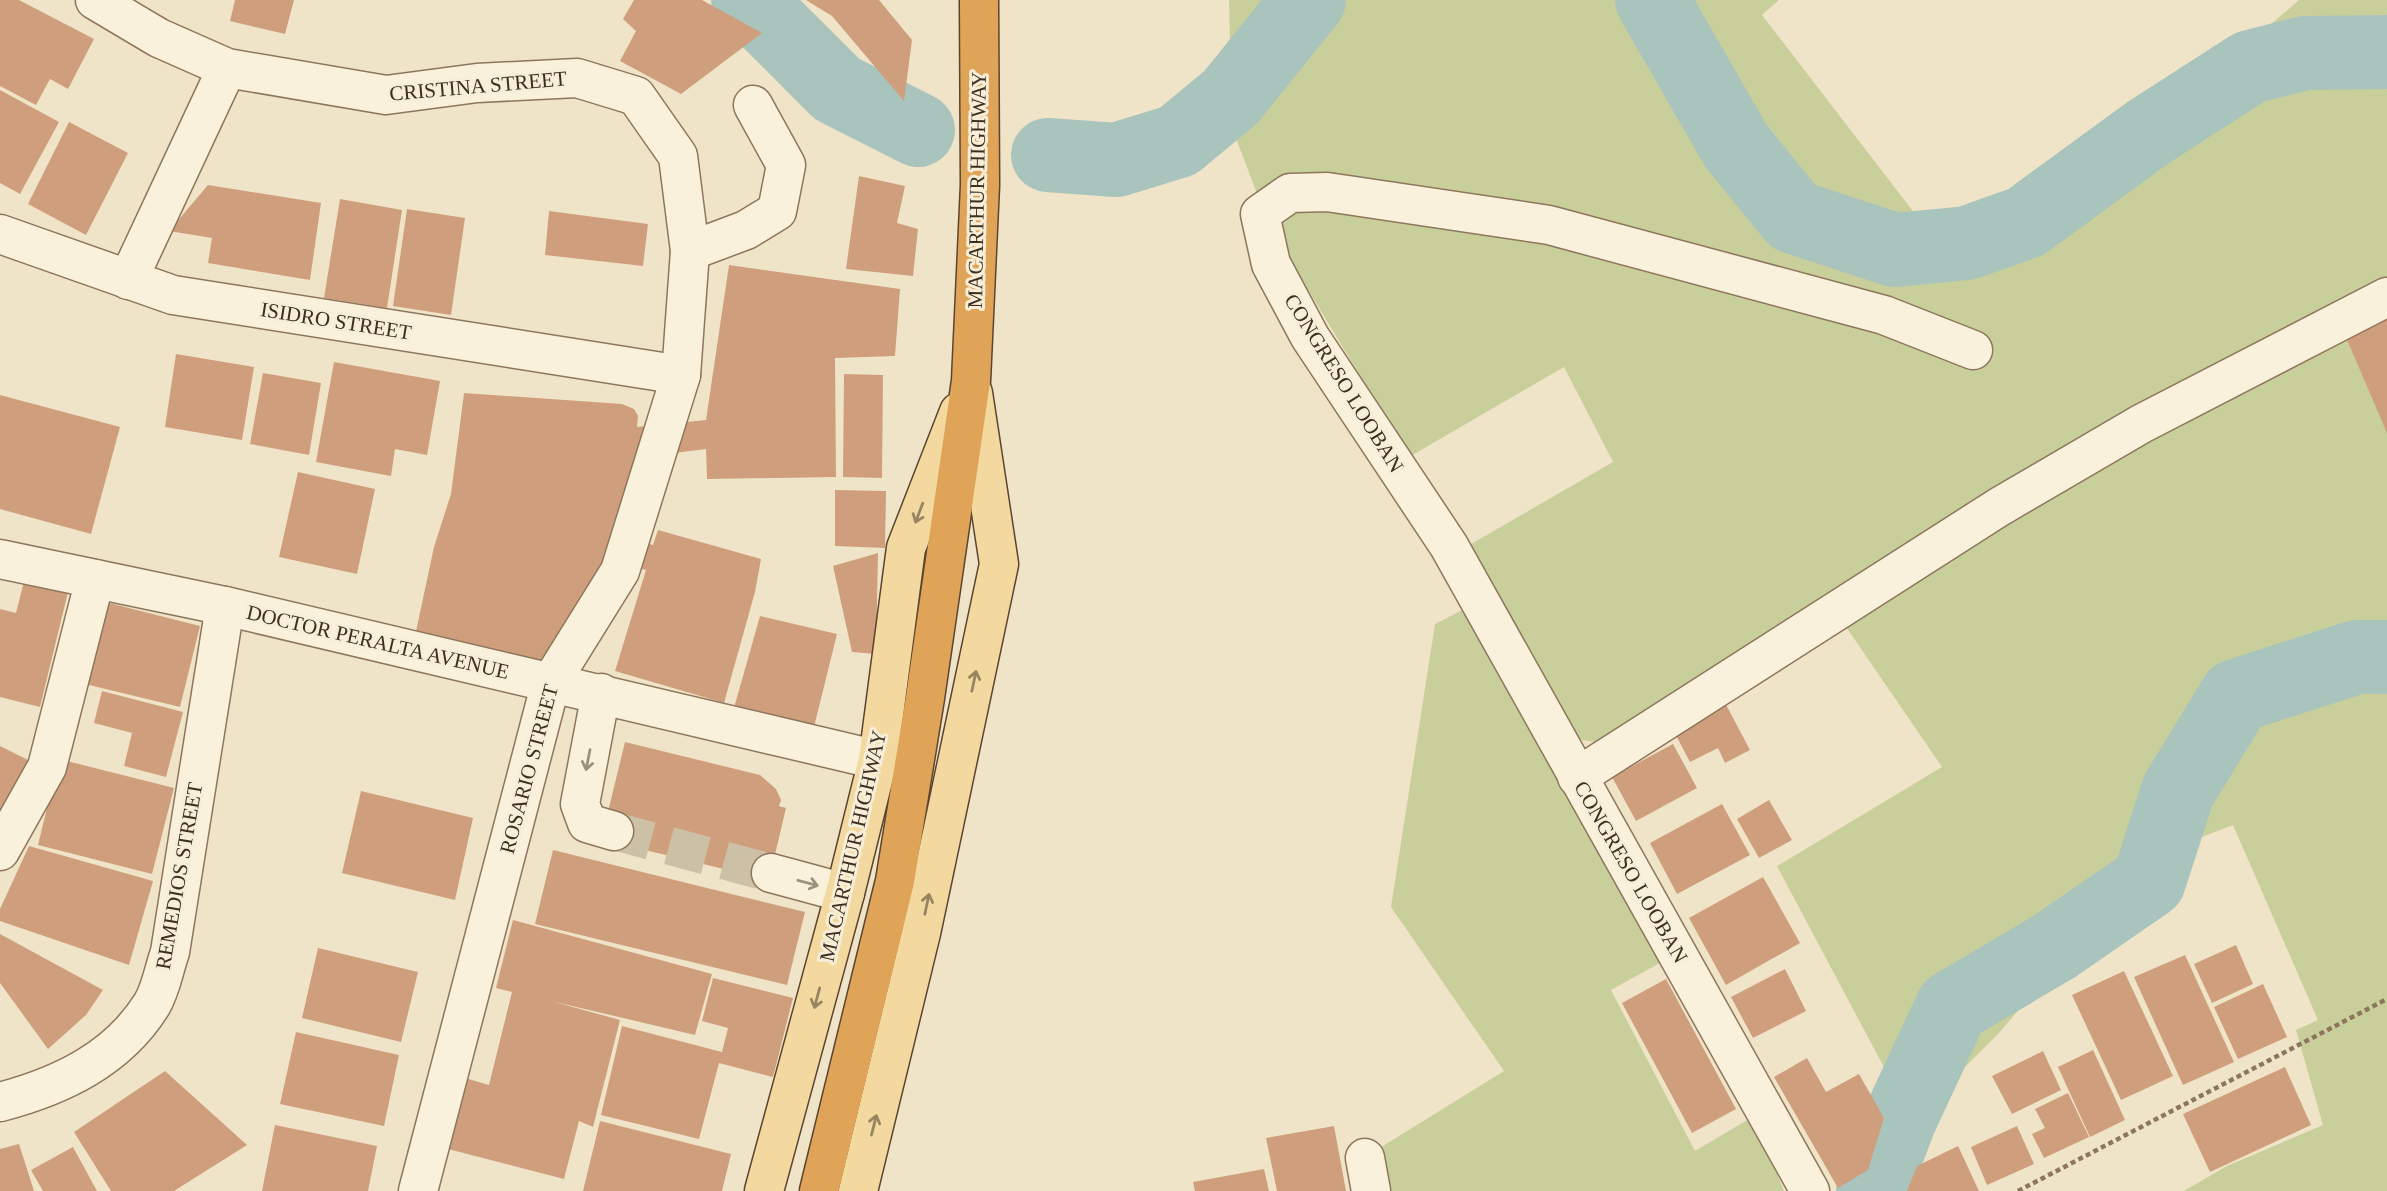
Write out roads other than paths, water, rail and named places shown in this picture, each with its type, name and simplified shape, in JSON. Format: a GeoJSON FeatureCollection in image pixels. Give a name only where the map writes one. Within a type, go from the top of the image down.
{"type":"FeatureCollection","features":[{"type":"Feature","properties":{"kind":"highway","name":"MACARTHUR HIGHWAY"},"geometry":{"type":"LineString","coordinates":[[819,1191],[895,881],[925,698],[971,381],[979,185],[979,0]]}},
{"type":"Feature","properties":{"kind":"main road","name":"MACARTHUR HIGHWAY"},"geometry":{"type":"LineString","coordinates":[[764,1191],[845,893],[878,760],[906,548],[971,381]]}},
{"type":"Feature","properties":{"kind":"main road","name":"MACARTHUR HIGHWAY"},"geometry":{"type":"LineString","coordinates":[[858,1191],[921,933],[999,564],[971,381]]}},
{"type":"Feature","properties":{"kind":"street","name":"CRISTINA STREET"},"geometry":{"type":"LineString","coordinates":[[95,0],[159,38],[227,68],[386,95],[478,83],[577,78],[636,96],[678,156]]}},
{"type":"Feature","properties":{"kind":"street"},"geometry":{"type":"LineString","coordinates":[[128,279],[227,68]]}},
{"type":"Feature","properties":{"kind":"street"},"geometry":{"type":"LineString","coordinates":[[690,251],[746,230],[777,211],[786,165],[753,105]]}},
{"type":"Feature","properties":{"kind":"street","name":"ROSARIO STREET"},"geometry":{"type":"LineString","coordinates":[[418,1191],[551,682],[620,571],[681,374],[690,251],[678,156]]}},
{"type":"Feature","properties":{"kind":"street","name":"CONGRESO LOOBAN"},"geometry":{"type":"LineString","coordinates":[[1810,1190],[1449,547],[1310,337],[1271,264],[1260,214],[1290,193],[1327,192],[1549,225],[1884,315],[1973,351]]}},
{"type":"Feature","properties":{"kind":"street","name":"ISIDRO STREET"},"geometry":{"type":"LineString","coordinates":[[0,234],[173,295],[681,374]]}},
{"type":"Feature","properties":{"kind":"street"},"geometry":{"type":"LineString","coordinates":[[1577,777],[2011,500],[2141,424],[2387,297]]}},
{"type":"Feature","properties":{"kind":"street","name":"DOCTOR PERALTA AVENUE"},"geometry":{"type":"LineString","coordinates":[[0,559],[225,606],[878,760]]}},
{"type":"Feature","properties":{"kind":"street"},"geometry":{"type":"LineString","coordinates":[[0,851],[47,767],[95,579]]}},
{"type":"Feature","properties":{"kind":"street","name":"REMEDIOS STREET"},"geometry":{"type":"LineString","coordinates":[[0,1102],[25,1096],[76,1076],[120,1044],[153,1002],[170,952],[225,606]]}},
{"type":"Feature","properties":{"kind":"street"},"geometry":{"type":"LineString","coordinates":[[601,693],[580,804],[587,822],[614,831]]}},
{"type":"Feature","properties":{"kind":"street"},"geometry":{"type":"LineString","coordinates":[[771,873],[845,893]]}},
{"type":"Feature","properties":{"kind":"waterway"},"geometry":{"type":"LineString","coordinates":[[748,0],[837,89],[918,130]]}},
{"type":"Feature","properties":{"kind":"waterway"},"geometry":{"type":"LineString","coordinates":[[1048,155],[1116,160],[1178,141],[1231,97],[1309,0]]}},
{"type":"Feature","properties":{"kind":"waterway"},"geometry":{"type":"LineString","coordinates":[[1652,0],[1736,146],[1794,217],[1895,250],[1967,243],[2026,222],[2149,132],[2250,67],[2305,53],[2387,52]]}},
{"type":"Feature","properties":{"kind":"waterway"},"geometry":{"type":"LineString","coordinates":[[1873,1191],[1899,1121],[1952,1007],[2055,946],[2149,881],[2178,791],[2236,696],[2357,657],[2387,657]]}},
{"type":"Feature","properties":{"kind":"tunnel"},"geometry":{"type":"LineString","coordinates":[[614,831],[771,873]]}}]}
